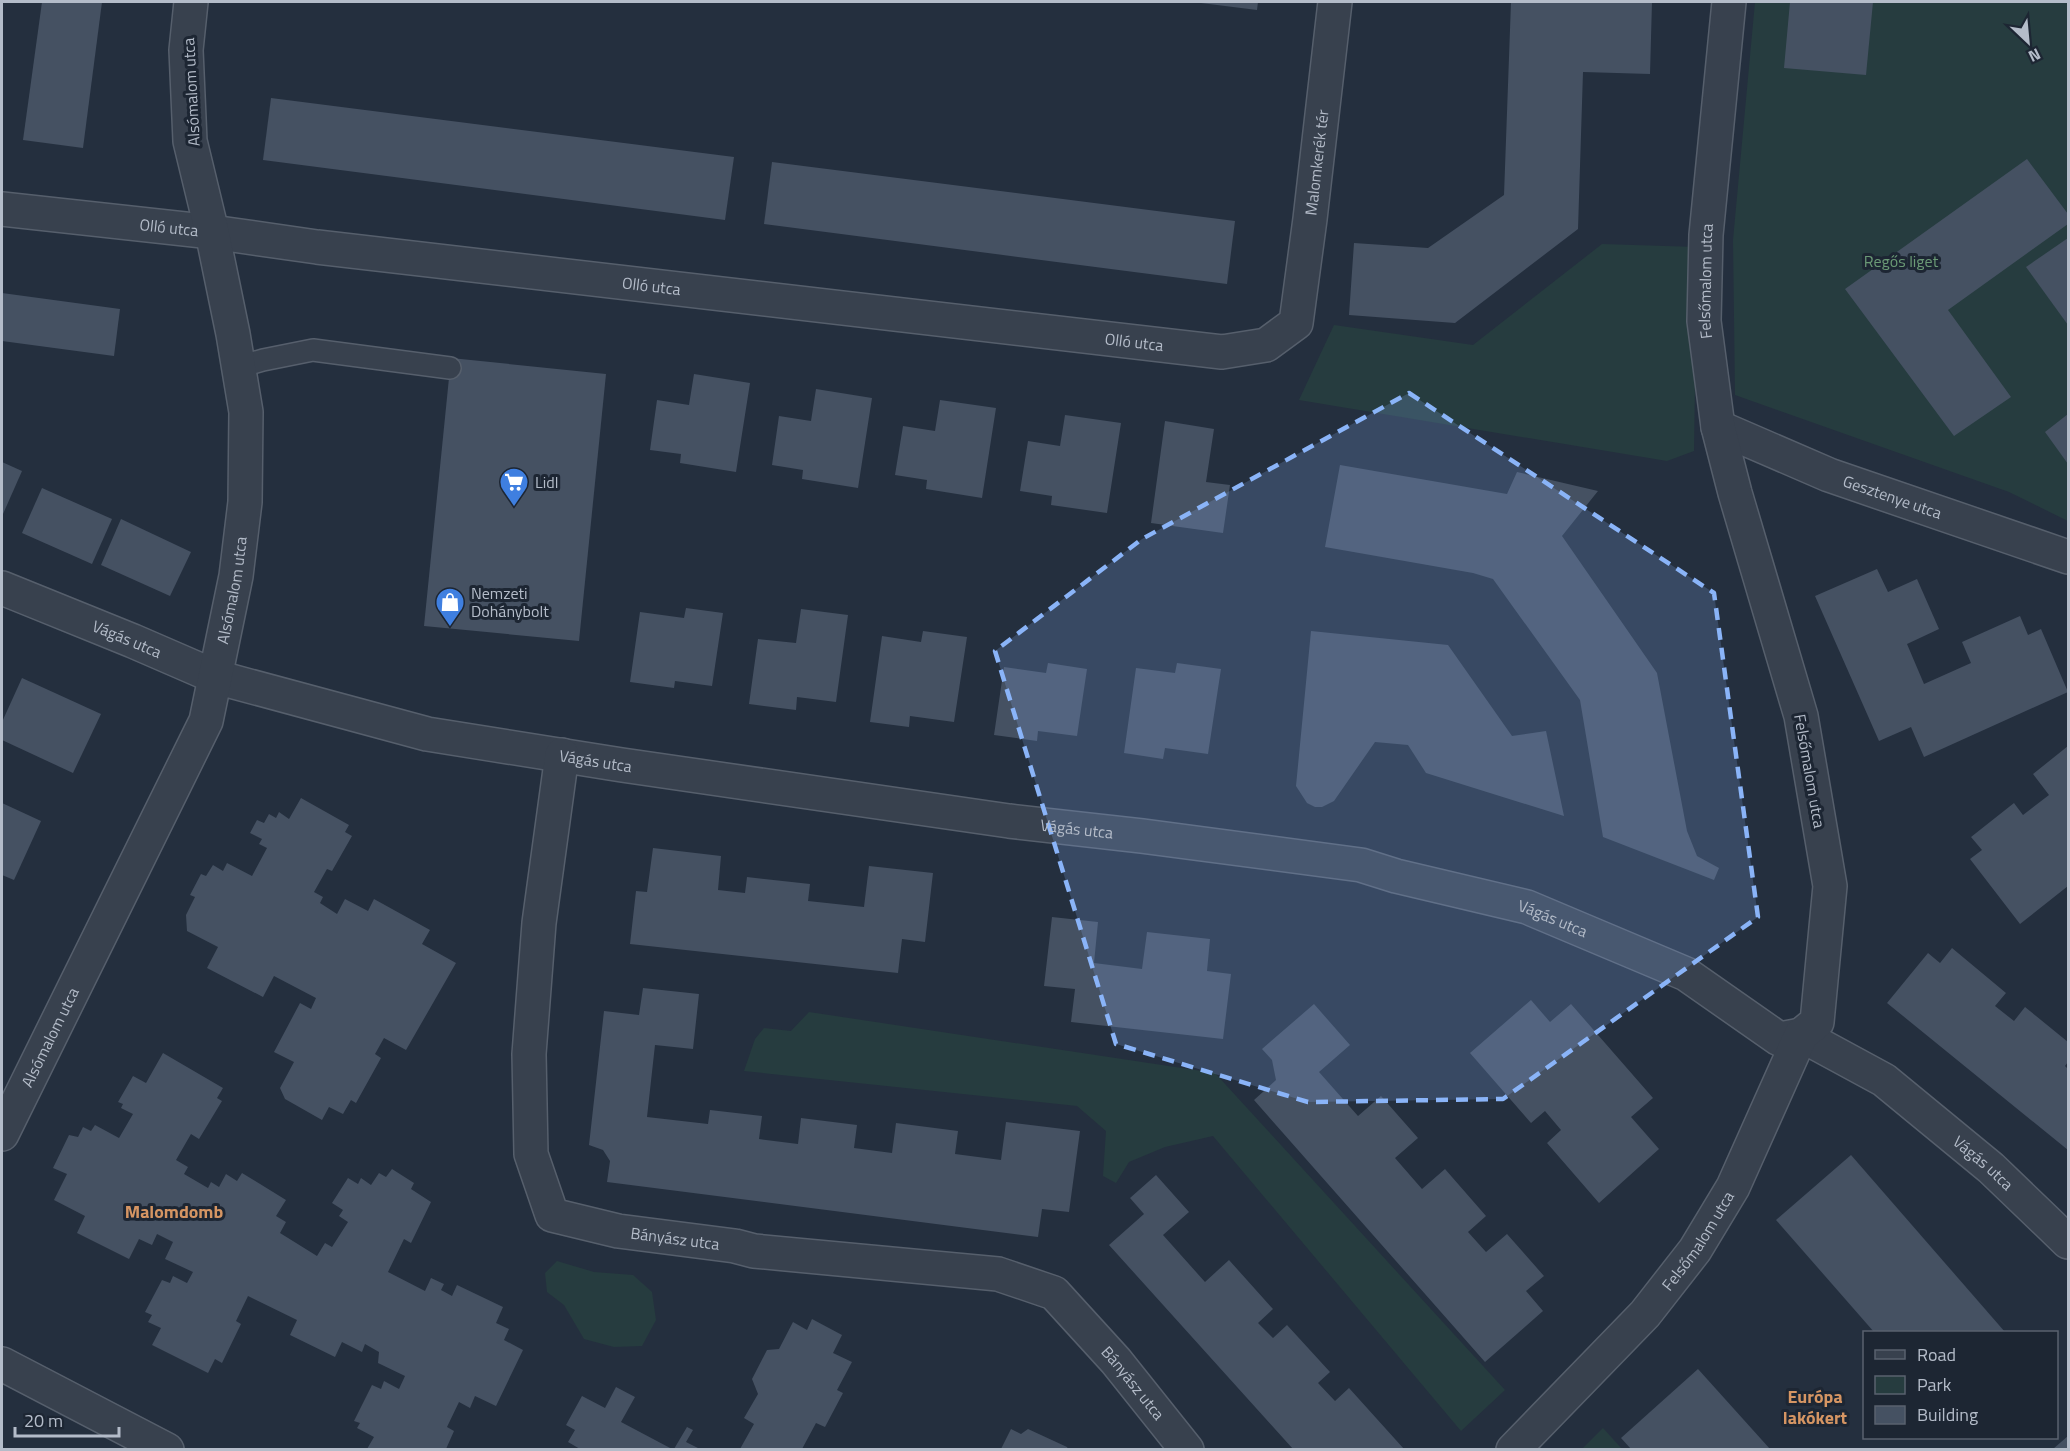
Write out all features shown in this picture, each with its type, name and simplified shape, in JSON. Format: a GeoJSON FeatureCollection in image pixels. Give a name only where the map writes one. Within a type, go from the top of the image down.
{"type":"FeatureCollection","features":[{"type":"Feature","properties":{"kind":"street","name":"Alsómalom utca"},"geometry":{"type":"LineString","coordinates":[[2,1134],[206,721],[236,576],[245,502],[246,412],[212,232],[190,141],[186,50],[190,2]]}},
{"type":"Feature","properties":{"kind":"street","name":"Malomkerék tér"},"geometry":{"type":"LineString","coordinates":[[1296,323],[1335,2]]}},
{"type":"Feature","properties":{"kind":"street","name":"Felsőmalom utca"},"geometry":{"type":"LineString","coordinates":[[1513,1449],[1645,1314],[1695,1250],[1733,1187],[1802,1035],[1817,1022],[1830,886],[1801,716],[1738,505],[1718,427],[1704,321],[1706,256],[1729,2]]}},
{"type":"Feature","properties":{"kind":"street","name":"Olló utca"},"geometry":{"type":"LineString","coordinates":[[2,209],[1222,352],[1266,345],[1296,323]]}},
{"type":"Feature","properties":{"kind":"street","name":"Gesztenye utca"},"geometry":{"type":"LineString","coordinates":[[1718,427],[1829,475],[2068,557]]}},
{"type":"Feature","properties":{"kind":"street","name":"Vágás utca"},"geometry":{"type":"LineString","coordinates":[[2,588],[216,677],[427,734],[1009,821],[1361,865],[1396,876],[1527,907],[1686,974],[1779,1040],[1802,1035],[1884,1080],[1991,1168],[2068,1242]]}},
{"type":"Feature","properties":{"kind":"street","name":"Bányász utca"},"geometry":{"type":"LineString","coordinates":[[562,755],[539,923],[529,1054],[531,1154],[552,1215],[618,1231],[735,1246],[754,1251],[998,1274],[1054,1293],[1116,1361],[1187,1449]]}},
{"type":"Feature","properties":{"kind":"street"},"geometry":{"type":"LineString","coordinates":[[2,1364],[167,1449]]}},
{"type":"Feature","properties":{"kind":"lane"},"geometry":{"type":"LineString","coordinates":[[239,367],[313,350],[450,368]]}},
{"type":"Feature","properties":{"kind":"highlighted area"},"geometry":{"type":"Polygon","coordinates":[[[1409,393],[1714,593],[1758,917],[1503,1099],[1308,1102],[1116,1044],[995,651],[1142,539],[1409,393]]]}},
{"type":"Feature","properties":{"kind":"green space","name":"Regős liget"},"geometry":{"type":"Polygon","coordinates":[[[1755,2],[2068,2],[2068,521],[2009,492],[1735,395],[1733,240],[1755,2]]]}},
{"type":"Feature","properties":{"kind":"green space"},"geometry":{"type":"Polygon","coordinates":[[[1602,244],[1697,247],[1694,451],[1667,461],[1299,400],[1334,325],[1473,345],[1602,244]]]}},
{"type":"Feature","properties":{"kind":"green space"},"geometry":{"type":"Polygon","coordinates":[[[809,1012],[1215,1073],[1505,1390],[1461,1431],[1213,1136],[1165,1147],[1129,1162],[1116,1183],[1103,1176],[1106,1131],[1077,1106],[744,1071],[755,1039],[764,1028],[791,1031],[809,1012]]]}},
{"type":"Feature","properties":{"kind":"green space"},"geometry":{"type":"Polygon","coordinates":[[[557,1261],[594,1272],[633,1275],[652,1292],[656,1320],[642,1346],[614,1347],[584,1339],[564,1305],[547,1292],[545,1273],[557,1261]]]}},
{"type":"Feature","properties":{"kind":"green space"},"geometry":{"type":"Polygon","coordinates":[[[1603,1428],[1622,1449],[1582,1449],[1603,1428]]]}},
{"type":"Feature","properties":{"kind":"building"},"geometry":{"type":"Polygon","coordinates":[[[42,2],[102,2],[83,148],[23,140],[42,2]]]}},
{"type":"Feature","properties":{"kind":"building"},"geometry":{"type":"Polygon","coordinates":[[[1193,2],[1258,2],[1257,10],[1193,2]]]}},
{"type":"Feature","properties":{"kind":"building"},"geometry":{"type":"Polygon","coordinates":[[[1511,2],[1652,2],[1650,74],[1583,72],[1578,229],[1455,323],[1349,315],[1354,243],[1428,248],[1504,195],[1511,2]]]}},
{"type":"Feature","properties":{"kind":"building"},"geometry":{"type":"Polygon","coordinates":[[[1790,2],[1873,2],[1866,75],[1784,68],[1790,2]]]}},
{"type":"Feature","properties":{"kind":"building"},"geometry":{"type":"Polygon","coordinates":[[[271,98],[734,157],[725,220],[263,160],[271,98]]]}},
{"type":"Feature","properties":{"kind":"building"},"geometry":{"type":"Polygon","coordinates":[[[2027,159],[2068,214],[2068,224],[1948,310],[2011,397],[1954,436],[1845,289],[2027,159]]]}},
{"type":"Feature","properties":{"kind":"building"},"geometry":{"type":"Polygon","coordinates":[[[772,162],[1235,221],[1227,284],[764,224],[772,162]]]}},
{"type":"Feature","properties":{"kind":"building"},"geometry":{"type":"Polygon","coordinates":[[[2068,238],[2068,325],[2026,267],[2068,238]]]}},
{"type":"Feature","properties":{"kind":"building"},"geometry":{"type":"Polygon","coordinates":[[[2,293],[120,309],[114,356],[2,341],[2,293]]]}},
{"type":"Feature","properties":{"kind":"building","name":"Lidl"},"geometry":{"type":"Polygon","coordinates":[[[451,358],[606,374],[579,641],[424,626],[451,358]]]}},
{"type":"Feature","properties":{"kind":"building"},"geometry":{"type":"Polygon","coordinates":[[[694,374],[750,383],[736,472],[680,463],[681,454],[650,450],[657,400],[689,405],[694,374]]]}},
{"type":"Feature","properties":{"kind":"building"},"geometry":{"type":"Polygon","coordinates":[[[816,389],[872,398],[858,488],[802,479],[803,470],[772,465],[779,416],[811,421],[816,389]]]}},
{"type":"Feature","properties":{"kind":"building"},"geometry":{"type":"Polygon","coordinates":[[[940,400],[996,408],[982,498],[926,489],[927,480],[895,475],[903,426],[935,431],[940,400]]]}},
{"type":"Feature","properties":{"kind":"building"},"geometry":{"type":"Polygon","coordinates":[[[2068,414],[2068,464],[2045,432],[2068,414]]]}},
{"type":"Feature","properties":{"kind":"building"},"geometry":{"type":"Polygon","coordinates":[[[1065,415],[1121,423],[1107,513],[1051,505],[1052,496],[1020,491],[1028,441],[1060,446],[1065,415]]]}},
{"type":"Feature","properties":{"kind":"building"},"geometry":{"type":"Polygon","coordinates":[[[1165,421],[1214,429],[1206,482],[1230,485],[1223,533],[1151,523],[1165,421]]]}},
{"type":"Feature","properties":{"kind":"building"},"geometry":{"type":"Polygon","coordinates":[[[2,462],[22,471],[3,514],[2,513],[2,462]]]}},
{"type":"Feature","properties":{"kind":"building"},"geometry":{"type":"Polygon","coordinates":[[[1340,465],[1507,494],[1517,472],[1598,491],[1562,536],[1657,673],[1687,831],[1697,856],[1719,868],[1714,880],[1603,837],[1580,700],[1493,579],[1473,573],[1325,547],[1340,465]]]}},
{"type":"Feature","properties":{"kind":"building"},"geometry":{"type":"Polygon","coordinates":[[[42,488],[112,519],[92,564],[22,533],[42,488]]]}},
{"type":"Feature","properties":{"kind":"building"},"geometry":{"type":"Polygon","coordinates":[[[121,519],[191,552],[170,596],[101,565],[121,519]]]}},
{"type":"Feature","properties":{"kind":"building"},"geometry":{"type":"Polygon","coordinates":[[[1877,569],[1888,592],[1917,579],[1939,629],[1907,644],[1924,684],[1971,663],[1962,642],[2020,616],[2028,635],[2041,629],[2068,692],[1924,757],[1911,727],[1879,741],[1815,596],[1877,569]]]}},
{"type":"Feature","properties":{"kind":"building"},"geometry":{"type":"Polygon","coordinates":[[[686,608],[723,613],[712,686],[675,681],[674,688],[630,682],[640,612],[684,618],[686,608]]]}},
{"type":"Feature","properties":{"kind":"building"},"geometry":{"type":"Polygon","coordinates":[[[801,609],[848,615],[836,702],[797,697],[796,710],[749,704],[758,639],[796,643],[801,609]]]}},
{"type":"Feature","properties":{"kind":"building"},"geometry":{"type":"Polygon","coordinates":[[[923,631],[967,637],[954,722],[910,716],[909,727],[870,722],[882,636],[921,642],[923,631]]]}},
{"type":"Feature","properties":{"kind":"building"},"geometry":{"type":"Polygon","coordinates":[[[1311,631],[1448,645],[1512,736],[1546,731],[1564,816],[1426,773],[1408,745],[1375,742],[1334,801],[1322,807],[1315,807],[1307,803],[1296,786],[1311,631]]]}},
{"type":"Feature","properties":{"kind":"building"},"geometry":{"type":"Polygon","coordinates":[[[1048,663],[1087,669],[1077,736],[1038,731],[1037,741],[994,735],[1004,667],[1046,673],[1048,663]]]}},
{"type":"Feature","properties":{"kind":"building"},"geometry":{"type":"Polygon","coordinates":[[[1177,663],[1221,669],[1208,754],[1165,748],[1163,759],[1124,753],[1136,668],[1175,673],[1177,663]]]}},
{"type":"Feature","properties":{"kind":"building"},"geometry":{"type":"Polygon","coordinates":[[[22,678],[101,714],[73,773],[2,740],[2,722],[22,678]]]}},
{"type":"Feature","properties":{"kind":"building"},"geometry":{"type":"Polygon","coordinates":[[[2068,746],[2068,886],[2020,924],[1970,859],[1982,850],[1971,837],[2014,803],[2023,815],[2049,795],[2033,774],[2068,746]]]}},
{"type":"Feature","properties":{"kind":"building"},"geometry":{"type":"Polygon","coordinates":[[[301,798],[349,825],[345,832],[352,836],[332,871],[327,869],[314,892],[323,897],[320,903],[337,914],[345,899],[368,911],[374,899],[430,930],[422,944],[456,963],[406,1050],[384,1038],[375,1054],[381,1058],[356,1103],[351,1100],[343,1114],[329,1107],[322,1120],[285,1099],[280,1088],[294,1062],[274,1052],[300,1003],[311,1009],[316,998],[274,976],[263,997],[207,968],[218,947],[187,931],[186,915],[195,897],[190,895],[201,874],[206,876],[213,865],[223,871],[227,863],[252,876],[267,848],[259,844],[262,839],[250,833],[257,820],[264,823],[269,814],[276,818],[279,812],[289,819],[301,798]]]}},
{"type":"Feature","properties":{"kind":"building"},"geometry":{"type":"Polygon","coordinates":[[[2,803],[41,821],[14,880],[2,875],[2,803]]]}},
{"type":"Feature","properties":{"kind":"building"},"geometry":{"type":"Polygon","coordinates":[[[653,848],[721,856],[718,890],[745,893],[747,877],[810,884],[808,901],[864,907],[869,866],[933,873],[925,942],[902,939],[898,973],[630,944],[636,891],[647,892],[653,848]]]}},
{"type":"Feature","properties":{"kind":"building"},"geometry":{"type":"Polygon","coordinates":[[[1052,917],[1098,922],[1094,963],[1142,969],[1147,932],[1210,939],[1207,971],[1231,974],[1223,1039],[1071,1022],[1075,989],[1044,986],[1052,917]]]}},
{"type":"Feature","properties":{"kind":"building"},"geometry":{"type":"Polygon","coordinates":[[[1952,948],[2006,993],[1995,1006],[2014,1021],[2025,1007],[2068,1042],[2068,1062],[2065,1066],[2068,1069],[2068,1150],[1887,1003],[1928,953],[1940,963],[1952,948]]]}},
{"type":"Feature","properties":{"kind":"building"},"geometry":{"type":"Polygon","coordinates":[[[643,988],[699,994],[693,1049],[655,1045],[647,1117],[708,1124],[710,1110],[762,1116],[759,1139],[798,1144],[801,1118],[857,1125],[854,1148],[892,1153],[896,1123],[958,1131],[955,1154],[1001,1160],[1006,1122],[1080,1131],[1069,1212],[1042,1209],[1038,1237],[607,1182],[610,1161],[603,1150],[589,1145],[604,1011],[639,1015],[643,988]]]}},
{"type":"Feature","properties":{"kind":"building"},"geometry":{"type":"Polygon","coordinates":[[[1531,1000],[1550,1022],[1571,1004],[1653,1098],[1631,1117],[1659,1149],[1599,1203],[1547,1143],[1561,1130],[1545,1111],[1531,1123],[1470,1053],[1531,1000]]]}},
{"type":"Feature","properties":{"kind":"building"},"geometry":{"type":"Polygon","coordinates":[[[1314,1004],[1350,1045],[1319,1072],[1358,1116],[1381,1096],[1418,1138],[1395,1158],[1422,1189],[1445,1169],[1486,1216],[1468,1232],[1486,1252],[1507,1234],[1544,1276],[1526,1291],[1543,1311],[1485,1362],[1254,1100],[1276,1080],[1272,1060],[1262,1049],[1314,1004]]]}},
{"type":"Feature","properties":{"kind":"building"},"geometry":{"type":"Polygon","coordinates":[[[163,1053],[223,1088],[217,1098],[222,1101],[199,1139],[191,1134],[176,1160],[188,1167],[184,1174],[208,1188],[211,1182],[219,1187],[226,1174],[237,1181],[242,1173],[286,1200],[276,1216],[286,1222],[280,1233],[317,1256],[325,1243],[332,1247],[348,1222],[339,1216],[343,1210],[332,1203],[348,1178],[358,1184],[361,1178],[371,1185],[379,1173],[386,1177],[392,1169],[414,1183],[411,1189],[431,1202],[411,1243],[404,1239],[388,1272],[425,1291],[431,1278],[444,1284],[441,1290],[452,1296],[457,1285],[503,1307],[496,1323],[509,1329],[504,1340],[523,1350],[496,1406],[475,1396],[470,1408],[459,1402],[447,1427],[454,1431],[446,1449],[367,1449],[374,1437],[357,1428],[360,1423],[354,1421],[372,1385],[381,1389],[384,1381],[399,1389],[405,1376],[378,1363],[379,1352],[365,1344],[362,1352],[342,1342],[335,1357],[290,1335],[297,1320],[248,1296],[236,1321],[241,1324],[222,1363],[215,1359],[208,1373],[152,1345],[161,1328],[148,1322],[152,1315],[145,1312],[162,1280],[170,1283],[173,1276],[187,1283],[193,1272],[165,1259],[173,1242],[157,1234],[152,1245],[139,1239],[129,1259],[77,1233],[85,1216],[54,1200],[67,1174],[53,1168],[69,1135],[78,1137],[83,1127],[91,1131],[95,1125],[119,1138],[133,1114],[121,1108],[123,1104],[118,1102],[133,1076],[146,1083],[163,1053]]]}},
{"type":"Feature","properties":{"kind":"building"},"geometry":{"type":"Polygon","coordinates":[[[1851,1155],[2004,1331],[1873,1331],[1776,1220],[1851,1155]]]}},
{"type":"Feature","properties":{"kind":"building"},"geometry":{"type":"Polygon","coordinates":[[[1156,1175],[1189,1212],[1163,1235],[1205,1282],[1229,1260],[1273,1309],[1258,1323],[1273,1338],[1287,1325],[1330,1372],[1318,1383],[1335,1401],[1349,1388],[1404,1449],[1293,1449],[1109,1245],[1144,1214],[1130,1198],[1156,1175]]]}},
{"type":"Feature","properties":{"kind":"building"},"geometry":{"type":"Polygon","coordinates":[[[812,1319],[842,1335],[833,1353],[852,1362],[837,1390],[843,1393],[825,1427],[816,1423],[802,1449],[740,1449],[754,1424],[744,1418],[758,1394],[752,1379],[767,1350],[779,1349],[793,1322],[807,1330],[812,1319]]]}},
{"type":"Feature","properties":{"kind":"building"},"geometry":{"type":"Polygon","coordinates":[[[1698,1369],[1770,1449],[1631,1449],[1621,1438],[1698,1369]]]}},
{"type":"Feature","properties":{"kind":"building"},"geometry":{"type":"Polygon","coordinates":[[[616,1387],[635,1397],[621,1422],[672,1449],[580,1449],[568,1442],[575,1430],[566,1425],[582,1396],[605,1408],[616,1387]]]}},
{"type":"Feature","properties":{"kind":"building"},"geometry":{"type":"Polygon","coordinates":[[[687,1427],[693,1430],[686,1442],[700,1449],[674,1449],[687,1427]]]}},
{"type":"Feature","properties":{"kind":"building"},"geometry":{"type":"Polygon","coordinates":[[[1011,1429],[1021,1434],[1028,1429],[1068,1449],[1001,1449],[1011,1429]]]}},
{"type":"Feature","properties":{"kind":"building"},"geometry":{"type":"Polygon","coordinates":[[[2068,1436],[2068,1449],[2053,1449],[2068,1436]]]}},
{"type":"Feature","properties":{"kind":"place","name":"Lidl"},"geometry":{"type":"Point","coordinates":[514,508]}},
{"type":"Feature","properties":{"kind":"place","name":"Nemzeti Dohánybolt"},"geometry":{"type":"Point","coordinates":[450,628]}},
{"type":"Feature","properties":{"kind":"district","name":"Malomdomb"},"geometry":{"type":"Point","coordinates":[174,1212]}},
{"type":"Feature","properties":{"kind":"district","name":"Európa lakókert"},"geometry":{"type":"Point","coordinates":[1815,1407]}}]}
